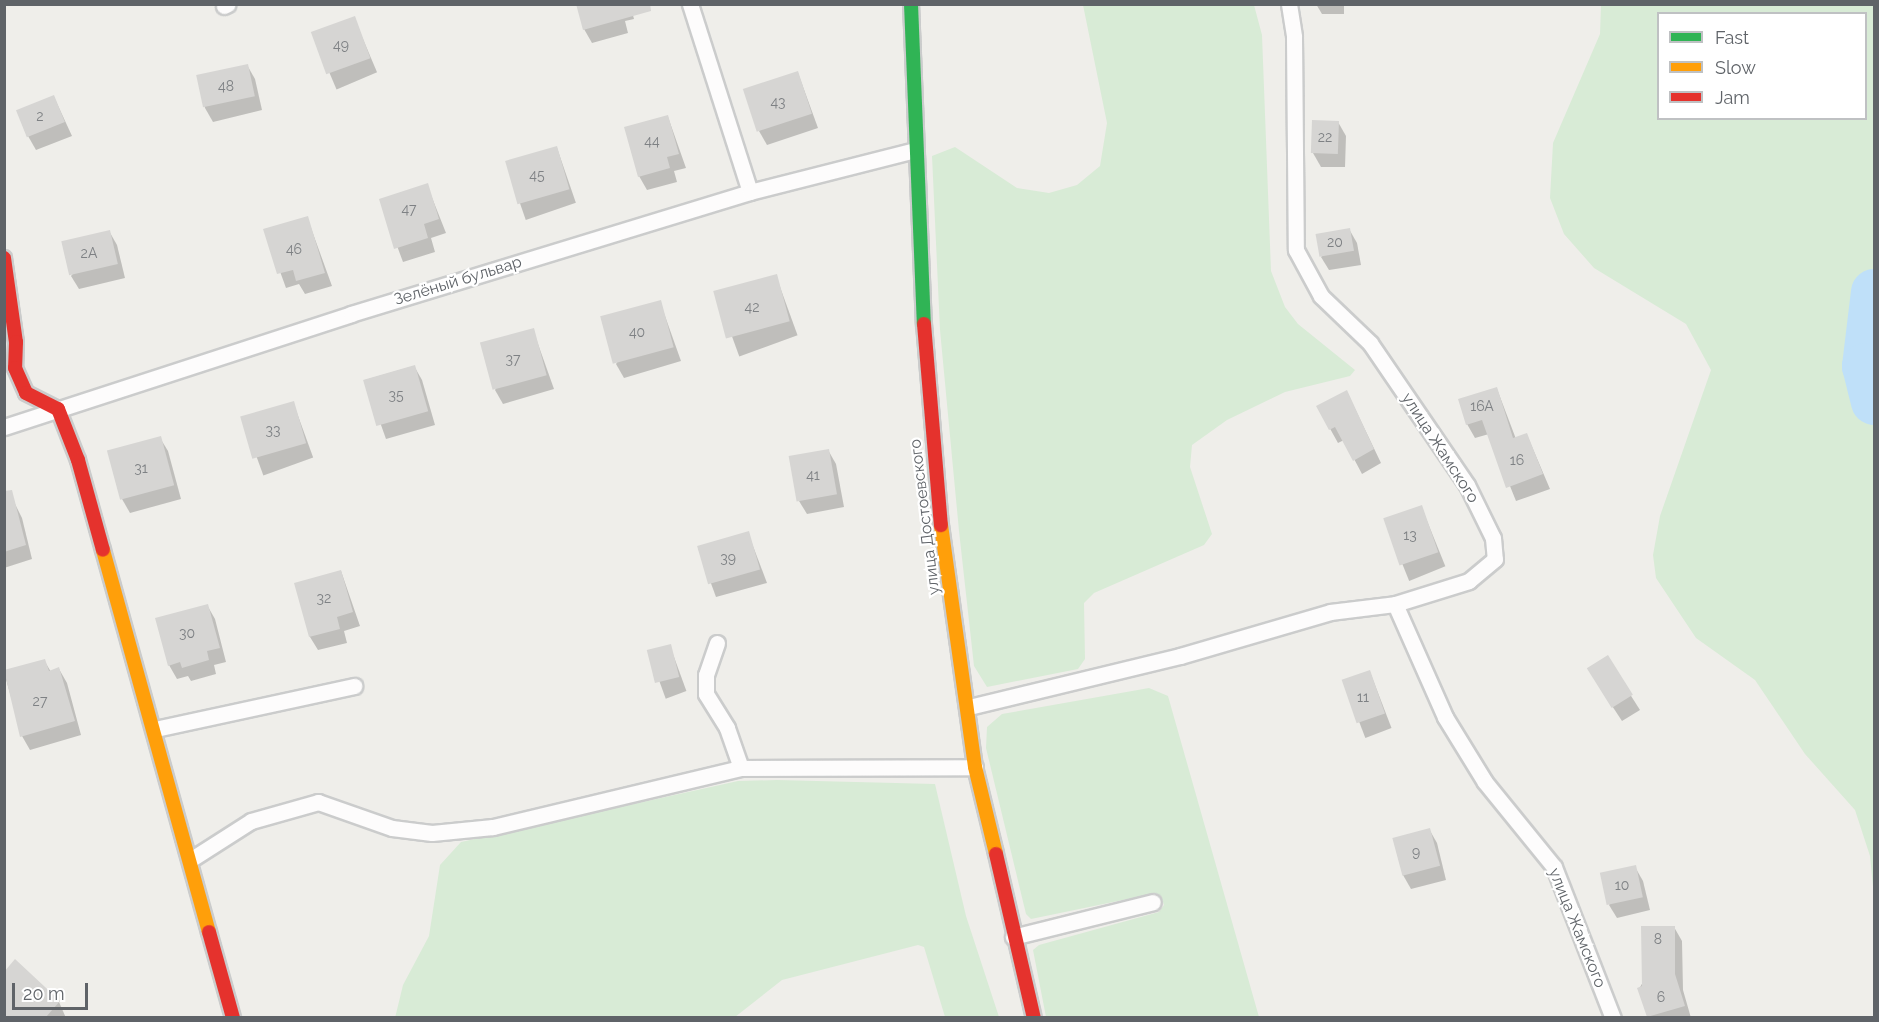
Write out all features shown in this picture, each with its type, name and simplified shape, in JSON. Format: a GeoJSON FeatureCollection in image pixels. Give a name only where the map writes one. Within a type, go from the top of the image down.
{"type":"FeatureCollection","features":[{"type":"Feature","properties":{"kind":"main road","name":"улица Достоевского"},"geometry":{"type":"LineString","coordinates":[[911,4],[925,359],[940,525],[969,707],[975,767],[1013,937],[1034,1017]]}},
{"type":"Feature","properties":{"kind":"main road"},"geometry":{"type":"LineString","coordinates":[[4,258],[16,342],[15,368],[26,393],[58,409],[78,460],[233,1017]]}},
{"type":"Feature","properties":{"kind":"lane"},"geometry":{"type":"LineString","coordinates":[[690,4],[750,192]]}},
{"type":"Feature","properties":{"kind":"lane","name":"улица Жамского"},"geometry":{"type":"LineString","coordinates":[[1289,4],[1294,37],[1293,212],[1296,250],[1321,296],[1370,343],[1467,485],[1493,538],[1495,559],[1469,580],[1395,604],[1445,717],[1485,782],[1554,867],[1613,1017]]}},
{"type":"Feature","properties":{"kind":"lane","name":"Зелёный бульвар"},"geometry":{"type":"LineString","coordinates":[[4,427],[351,314],[750,192],[915,150]]}},
{"type":"Feature","properties":{"kind":"lane"},"geometry":{"type":"LineString","coordinates":[[969,707],[1180,656],[1330,612],[1395,604]]}},
{"type":"Feature","properties":{"kind":"lane"},"geometry":{"type":"LineString","coordinates":[[717,643],[706,675],[706,694],[727,728],[741,768]]}},
{"type":"Feature","properties":{"kind":"lane"},"geometry":{"type":"LineString","coordinates":[[154,729],[354,686]]}},
{"type":"Feature","properties":{"kind":"lane"},"geometry":{"type":"LineString","coordinates":[[190,860],[251,821],[318,802],[392,828],[432,833],[493,827],[741,768],[975,767]]}},
{"type":"Feature","properties":{"kind":"lane"},"geometry":{"type":"LineString","coordinates":[[1013,937],[1153,902]]}},
{"type":"Feature","properties":{"kind":"green space"},"geometry":{"type":"Polygon","coordinates":[[[1083,5],[1254,5],[1262,35],[1271,271],[1285,307],[1298,324],[1355,370],[1350,376],[1285,392],[1227,420],[1192,445],[1190,467],[1212,534],[1204,545],[1094,593],[1084,603],[1085,659],[1078,669],[987,687],[974,666],[959,531],[940,330],[932,156],[955,147],[1017,188],[1049,193],[1077,185],[1100,166],[1107,123],[1083,5]]]}},
{"type":"Feature","properties":{"kind":"green space"},"geometry":{"type":"Polygon","coordinates":[[[1601,5],[1874,5],[1874,897],[1870,856],[1855,810],[1805,754],[1755,680],[1696,638],[1656,578],[1653,555],[1660,516],[1711,370],[1686,324],[1594,268],[1564,234],[1550,198],[1553,143],[1600,34],[1601,5]]]}},
{"type":"Feature","properties":{"kind":"green space"},"geometry":{"type":"Polygon","coordinates":[[[1149,688],[1168,696],[1259,1017],[1046,1017],[1033,950],[1039,945],[1159,912],[1164,905],[1161,896],[1152,894],[1031,919],[1026,914],[986,748],[987,727],[1002,714],[1149,688]]]}},
{"type":"Feature","properties":{"kind":"green space"},"geometry":{"type":"Polygon","coordinates":[[[738,781],[935,784],[966,916],[999,1017],[945,1017],[924,947],[918,945],[782,980],[735,1017],[395,1018],[403,985],[429,936],[440,865],[461,842],[738,781]]]}},
{"type":"Feature","properties":{"kind":"building"},"geometry":{"type":"Polygon","coordinates":[[[576,4],[650,4],[651,11],[583,30],[576,4]]]}},
{"type":"Feature","properties":{"kind":"building"},"geometry":{"type":"Polygon","coordinates":[[[355,16],[370,58],[326,74],[311,32],[355,16]]]}},
{"type":"Feature","properties":{"kind":"building"},"geometry":{"type":"Polygon","coordinates":[[[248,64],[255,96],[203,107],[196,75],[248,64]]]}},
{"type":"Feature","properties":{"kind":"building"},"geometry":{"type":"Polygon","coordinates":[[[798,71],[812,114],[757,132],[743,89],[798,71]]]}},
{"type":"Feature","properties":{"kind":"building"},"geometry":{"type":"Polygon","coordinates":[[[54,95],[65,122],[27,137],[16,110],[54,95]]]}},
{"type":"Feature","properties":{"kind":"building"},"geometry":{"type":"Polygon","coordinates":[[[668,115],[679,154],[667,157],[670,168],[638,177],[624,127],[668,115]]]}},
{"type":"Feature","properties":{"kind":"building"},"geometry":{"type":"Polygon","coordinates":[[[1312,120],[1339,121],[1338,154],[1311,153],[1312,120]]]}},
{"type":"Feature","properties":{"kind":"building"},"geometry":{"type":"Polygon","coordinates":[[[557,146],[569,189],[517,204],[505,161],[557,146]]]}},
{"type":"Feature","properties":{"kind":"building"},"geometry":{"type":"Polygon","coordinates":[[[428,183],[439,219],[424,224],[428,238],[394,249],[379,199],[428,183]]]}},
{"type":"Feature","properties":{"kind":"building"},"geometry":{"type":"Polygon","coordinates":[[[308,216],[325,273],[296,281],[293,270],[277,274],[263,229],[308,216]]]}},
{"type":"Feature","properties":{"kind":"building"},"geometry":{"type":"Polygon","coordinates":[[[1350,228],[1354,251],[1320,257],[1316,234],[1350,228]]]}},
{"type":"Feature","properties":{"kind":"building"},"geometry":{"type":"Polygon","coordinates":[[[110,230],[118,264],[69,275],[61,241],[110,230]]]}},
{"type":"Feature","properties":{"kind":"building"},"geometry":{"type":"Polygon","coordinates":[[[777,274],[790,321],[726,338],[713,291],[777,274]]]}},
{"type":"Feature","properties":{"kind":"building"},"geometry":{"type":"Polygon","coordinates":[[[661,300],[674,347],[613,364],[600,316],[661,300]]]}},
{"type":"Feature","properties":{"kind":"building"},"geometry":{"type":"Polygon","coordinates":[[[534,328],[547,375],[493,390],[480,342],[534,328]]]}},
{"type":"Feature","properties":{"kind":"building"},"geometry":{"type":"Polygon","coordinates":[[[415,365],[428,411],[376,426],[363,380],[415,365]]]}},
{"type":"Feature","properties":{"kind":"building"},"geometry":{"type":"Polygon","coordinates":[[[1497,387],[1513,438],[1527,433],[1543,474],[1506,488],[1482,420],[1466,425],[1458,399],[1497,387]]]}},
{"type":"Feature","properties":{"kind":"building"},"geometry":{"type":"Polygon","coordinates":[[[1347,390],[1374,449],[1353,461],[1335,427],[1329,430],[1316,406],[1347,390]]]}},
{"type":"Feature","properties":{"kind":"building"},"geometry":{"type":"Polygon","coordinates":[[[294,401],[306,443],[252,459],[240,416],[294,401]]]}},
{"type":"Feature","properties":{"kind":"building"},"geometry":{"type":"Polygon","coordinates":[[[161,436],[174,485],[120,500],[107,450],[161,436]]]}},
{"type":"Feature","properties":{"kind":"building"},"geometry":{"type":"Polygon","coordinates":[[[829,449],[837,494],[797,501],[789,456],[829,449]]]}},
{"type":"Feature","properties":{"kind":"building"},"geometry":{"type":"Polygon","coordinates":[[[12,490],[26,545],[4,552],[4,491],[12,490]]]}},
{"type":"Feature","properties":{"kind":"building"},"geometry":{"type":"Polygon","coordinates":[[[1422,505],[1438,552],[1400,566],[1383,518],[1422,505]]]}},
{"type":"Feature","properties":{"kind":"building"},"geometry":{"type":"Polygon","coordinates":[[[749,531],[760,569],[708,584],[697,546],[749,531]]]}},
{"type":"Feature","properties":{"kind":"building"},"geometry":{"type":"Polygon","coordinates":[[[341,570],[353,612],[337,617],[340,629],[309,637],[294,583],[341,570]]]}},
{"type":"Feature","properties":{"kind":"building"},"geometry":{"type":"Polygon","coordinates":[[[208,604],[220,648],[207,651],[209,660],[182,668],[180,662],[168,666],[155,618],[208,604]]]}},
{"type":"Feature","properties":{"kind":"building"},"geometry":{"type":"Polygon","coordinates":[[[671,644],[679,677],[655,683],[647,650],[671,644]]]}},
{"type":"Feature","properties":{"kind":"building"},"geometry":{"type":"Polygon","coordinates":[[[1608,655],[1633,695],[1612,708],[1587,668],[1608,655]]]}},
{"type":"Feature","properties":{"kind":"building"},"geometry":{"type":"Polygon","coordinates":[[[45,659],[49,671],[59,667],[75,721],[20,737],[4,670],[45,659]]]}},
{"type":"Feature","properties":{"kind":"building"},"geometry":{"type":"Polygon","coordinates":[[[1370,670],[1385,713],[1357,723],[1342,680],[1370,670]]]}},
{"type":"Feature","properties":{"kind":"building"},"geometry":{"type":"Polygon","coordinates":[[[1430,828],[1440,866],[1402,876],[1392,838],[1430,828]]]}},
{"type":"Feature","properties":{"kind":"building"},"geometry":{"type":"Polygon","coordinates":[[[1636,865],[1643,897],[1607,905],[1600,873],[1636,865]]]}},
{"type":"Feature","properties":{"kind":"building"},"geometry":{"type":"Polygon","coordinates":[[[1641,926],[1675,926],[1675,974],[1685,1006],[1647,1017],[1637,988],[1642,986],[1641,926]]]}},
{"type":"Feature","properties":{"kind":"building"},"geometry":{"type":"Polygon","coordinates":[[[15,959],[60,1001],[46,1017],[4,1017],[4,972],[15,959]]]}},
{"type":"Feature","properties":{"kind":"waterway"},"geometry":{"type":"LineString","coordinates":[[1874,292],[1865,366],[1874,402]]}},
{"type":"Feature","properties":{"kind":"traffic: fast"},"geometry":{"type":"LineString","coordinates":[[911,4],[924,324]]}},
{"type":"Feature","properties":{"kind":"traffic: slow"},"geometry":{"type":"LineString","coordinates":[[941,525],[975,767],[996,854]]}},
{"type":"Feature","properties":{"kind":"traffic: slow"},"geometry":{"type":"LineString","coordinates":[[103,550],[209,932]]}},
{"type":"Feature","properties":{"kind":"traffic: jam"},"geometry":{"type":"LineString","coordinates":[[4,258],[16,342],[15,368],[26,393],[58,409],[78,460],[103,550]]}},
{"type":"Feature","properties":{"kind":"traffic: jam"},"geometry":{"type":"LineString","coordinates":[[924,324],[941,525]]}},
{"type":"Feature","properties":{"kind":"traffic: jam"},"geometry":{"type":"LineString","coordinates":[[996,854],[1034,1018]]}},
{"type":"Feature","properties":{"kind":"traffic: jam"},"geometry":{"type":"LineString","coordinates":[[209,932],[233,1018]]}}]}
